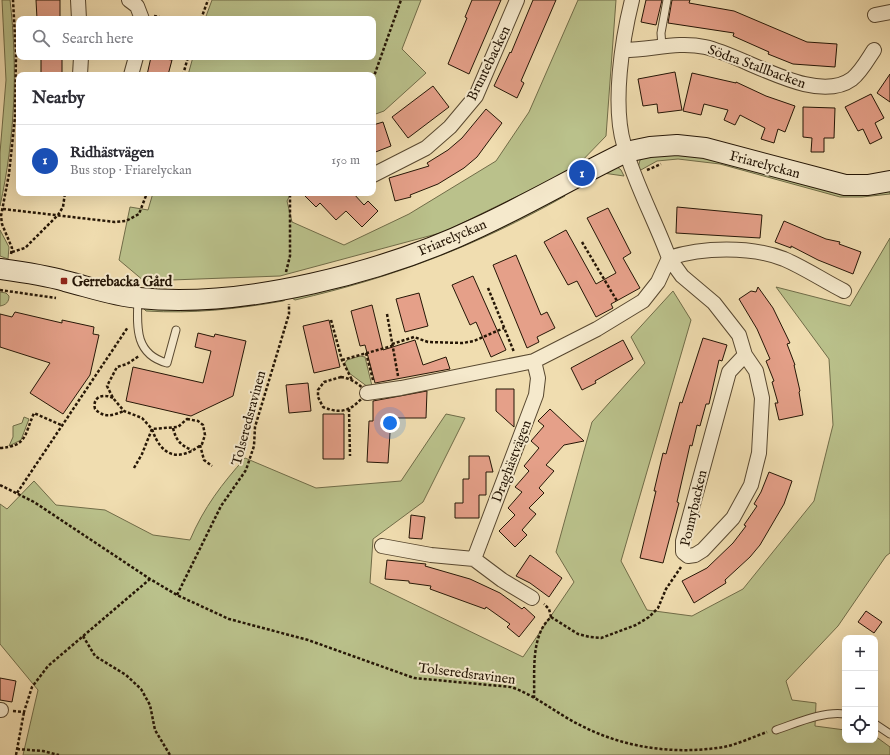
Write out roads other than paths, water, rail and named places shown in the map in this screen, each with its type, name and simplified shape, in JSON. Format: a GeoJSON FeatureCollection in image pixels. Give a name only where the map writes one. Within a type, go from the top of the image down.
{"type":"FeatureCollection","features":[{"type":"Feature","properties":{"kind":"street"},"geometry":{"type":"LineString","coordinates":[[78,0],[79,16]]}},
{"type":"Feature","properties":{"kind":"street"},"geometry":{"type":"LineString","coordinates":[[129,0],[137,6],[141,16]]}},
{"type":"Feature","properties":{"kind":"street","name":"Bruntebacken"},"geometry":{"type":"LineString","coordinates":[[376,173],[426,148],[450,127],[476,96],[517,0]]}},
{"type":"Feature","properties":{"kind":"street","name":"Ponnybacken"},"geometry":{"type":"LineString","coordinates":[[632,0],[620,77],[620,117],[626,152],[634,177],[669,258],[682,276],[714,303],[736,332],[745,355],[756,371],[762,398],[759,453],[751,485],[736,515],[709,545],[695,555],[690,556],[685,554],[682,548],[686,526],[729,372],[745,355]]}},
{"type":"Feature","properties":{"kind":"street"},"geometry":{"type":"LineString","coordinates":[[875,15],[890,12]]}},
{"type":"Feature","properties":{"kind":"street","name":"Södra Stallbacken"},"geometry":{"type":"LineString","coordinates":[[624,50],[690,45],[706,47],[798,83],[829,86],[844,84],[852,79],[874,50]]}},
{"type":"Feature","properties":{"kind":"street"},"geometry":{"type":"LineString","coordinates":[[80,72],[81,60]]}},
{"type":"Feature","properties":{"kind":"street"},"geometry":{"type":"LineString","coordinates":[[132,72],[135,60]]}},
{"type":"Feature","properties":{"kind":"street","name":"Friarelyckan"},"geometry":{"type":"LineString","coordinates":[[7,264],[31,273],[138,298],[288,296],[422,251],[478,228],[626,152],[650,147],[677,145],[705,148],[845,185],[868,185],[890,181]]}},
{"type":"Feature","properties":{"kind":"street"},"geometry":{"type":"LineString","coordinates":[[371,392],[401,388],[534,361],[624,314],[643,301],[658,282],[669,258],[695,251],[723,250],[754,252],[784,259],[844,291]]}},
{"type":"Feature","properties":{"kind":"street","name":"Draghästvägen"},"geometry":{"type":"LineString","coordinates":[[474,559],[536,395],[538,378],[534,361]]}},
{"type":"Feature","properties":{"kind":"street"},"geometry":{"type":"LineString","coordinates":[[382,546],[431,555],[474,559],[497,577],[532,598]]}},
{"type":"Feature","properties":{"kind":"lane"},"geometry":{"type":"LineString","coordinates":[[662,47],[661,33],[667,0]]}},
{"type":"Feature","properties":{"kind":"lane"},"geometry":{"type":"LineString","coordinates":[[138,298],[137,320],[140,342],[146,351],[161,361],[167,363],[176,330]]}},
{"type":"Feature","properties":{"kind":"lane"},"geometry":{"type":"LineString","coordinates":[[776,730],[807,719],[842,714]]}},
{"type":"Feature","properties":{"kind":"lane"},"geometry":{"type":"LineString","coordinates":[[878,726],[890,734]]}},
{"type":"Feature","properties":{"kind":"place","name":"Ridhästvägen"},"geometry":{"type":"Point","coordinates":[582,173]}},
{"type":"Feature","properties":{"kind":"place","name":"Gerrebacka Gård"},"geometry":{"type":"Point","coordinates":[64,281]}}]}
